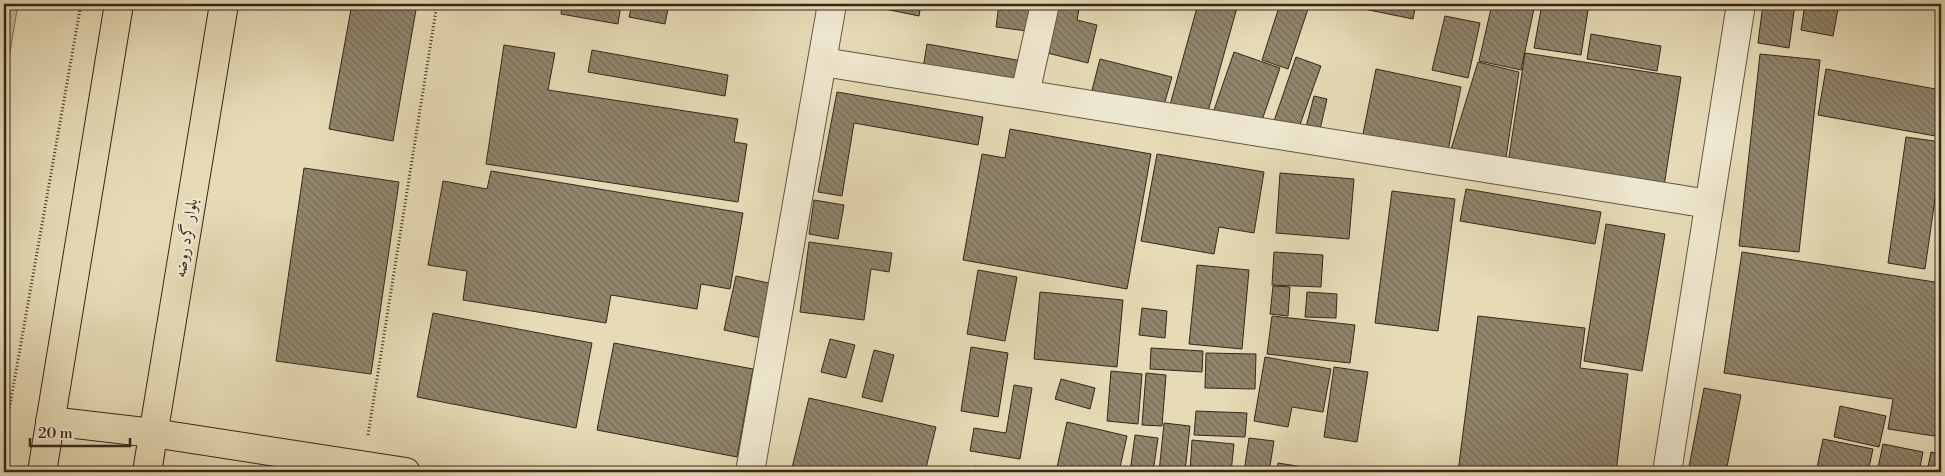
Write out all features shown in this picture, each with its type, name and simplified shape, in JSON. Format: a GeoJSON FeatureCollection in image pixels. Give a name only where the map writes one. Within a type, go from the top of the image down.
{"type":"FeatureCollection","features":[{"type":"Feature","properties":{"kind":"main road"},"geometry":{"type":"LineString","coordinates":[[42,472],[119,4]]}},
{"type":"Feature","properties":{"kind":"main road","name":"بلوار گرد روضه"},"geometry":{"type":"LineString","coordinates":[[147,472],[224,4]]}},
{"type":"Feature","properties":{"kind":"main road"},"geometry":{"type":"LineString","coordinates":[[50,421],[153,433],[406,472]]}},
{"type":"Feature","properties":{"kind":"street"},"geometry":{"type":"LineString","coordinates":[[750,472],[832,4]]}},
{"type":"Feature","properties":{"kind":"street"},"geometry":{"type":"LineString","coordinates":[[1025,94],[1045,4]]}},
{"type":"Feature","properties":{"kind":"street"},"geometry":{"type":"LineString","coordinates":[[1667,472],[1740,4]]}},
{"type":"Feature","properties":{"kind":"street"},"geometry":{"type":"LineString","coordinates":[[823,62],[1709,204]]}},
{"type":"Feature","properties":{"kind":"path"},"geometry":{"type":"LineString","coordinates":[[4,439],[81,4]]}},
{"type":"Feature","properties":{"kind":"path"},"geometry":{"type":"LineString","coordinates":[[364,466],[437,4]]}},
{"type":"Feature","properties":{"kind":"green space"},"geometry":{"type":"Polygon","coordinates":[[[4,4],[18,4],[4,88],[4,4]]]}},
{"type":"Feature","properties":{"kind":"building"},"geometry":{"type":"Polygon","coordinates":[[[352,4],[417,4],[393,141],[329,129],[352,4]]]}},
{"type":"Feature","properties":{"kind":"building"},"geometry":{"type":"Polygon","coordinates":[[[562,4],[621,4],[618,24],[561,14],[562,4]]]}},
{"type":"Feature","properties":{"kind":"building"},"geometry":{"type":"Polygon","coordinates":[[[632,4],[669,4],[665,24],[629,17],[632,4]]]}},
{"type":"Feature","properties":{"kind":"building"},"geometry":{"type":"Polygon","coordinates":[[[717,4],[756,4],[755,10],[717,4]]]}},
{"type":"Feature","properties":{"kind":"building"},"geometry":{"type":"Polygon","coordinates":[[[876,4],[921,4],[919,16],[875,7],[876,4]]]}},
{"type":"Feature","properties":{"kind":"building"},"geometry":{"type":"Polygon","coordinates":[[[999,4],[1031,4],[1027,31],[996,27],[999,4]]]}},
{"type":"Feature","properties":{"kind":"building"},"geometry":{"type":"Polygon","coordinates":[[[1054,4],[1080,4],[1077,20],[1097,25],[1088,63],[1043,52],[1054,4]]]}},
{"type":"Feature","properties":{"kind":"building"},"geometry":{"type":"Polygon","coordinates":[[[1198,4],[1238,4],[1207,115],[1170,105],[1198,4]]]}},
{"type":"Feature","properties":{"kind":"building"},"geometry":{"type":"Polygon","coordinates":[[[1280,4],[1302,4],[1309,6],[1288,69],[1262,60],[1280,4]]]}},
{"type":"Feature","properties":{"kind":"building"},"geometry":{"type":"Polygon","coordinates":[[[1365,4],[1416,4],[1413,19],[1364,9],[1365,4]]]}},
{"type":"Feature","properties":{"kind":"building"},"geometry":{"type":"Polygon","coordinates":[[[1492,4],[1535,4],[1521,70],[1479,61],[1492,4]]]}},
{"type":"Feature","properties":{"kind":"building"},"geometry":{"type":"Polygon","coordinates":[[[1542,4],[1589,4],[1581,55],[1534,48],[1542,4]]]}},
{"type":"Feature","properties":{"kind":"building"},"geometry":{"type":"Polygon","coordinates":[[[1763,4],[1795,4],[1789,48],[1758,43],[1763,4]]]}},
{"type":"Feature","properties":{"kind":"building"},"geometry":{"type":"Polygon","coordinates":[[[1805,4],[1839,4],[1833,36],[1801,30],[1805,4]]]}},
{"type":"Feature","properties":{"kind":"building"},"geometry":{"type":"Polygon","coordinates":[[[1445,16],[1480,23],[1468,78],[1432,70],[1445,16]]]}},
{"type":"Feature","properties":{"kind":"building"},"geometry":{"type":"Polygon","coordinates":[[[1591,34],[1661,46],[1657,71],[1587,59],[1591,34]]]}},
{"type":"Feature","properties":{"kind":"building"},"geometry":{"type":"Polygon","coordinates":[[[927,44],[1022,61],[1017,85],[923,68],[927,44]]]}},
{"type":"Feature","properties":{"kind":"building"},"geometry":{"type":"Polygon","coordinates":[[[504,45],[555,53],[548,90],[738,119],[734,142],[747,144],[738,202],[486,164],[504,45]]]}},
{"type":"Feature","properties":{"kind":"building"},"geometry":{"type":"Polygon","coordinates":[[[592,50],[728,75],[725,96],[588,72],[592,50]]]}},
{"type":"Feature","properties":{"kind":"building"},"geometry":{"type":"Polygon","coordinates":[[[1234,52],[1280,68],[1260,126],[1214,110],[1234,52]]]}},
{"type":"Feature","properties":{"kind":"building"},"geometry":{"type":"Polygon","coordinates":[[[1525,53],[1681,77],[1664,186],[1508,163],[1525,53]]]}},
{"type":"Feature","properties":{"kind":"building"},"geometry":{"type":"Polygon","coordinates":[[[1760,54],[1820,60],[1799,252],[1739,246],[1760,54]]]}},
{"type":"Feature","properties":{"kind":"building"},"geometry":{"type":"Polygon","coordinates":[[[1296,57],[1321,66],[1298,130],[1274,121],[1296,57]]]}},
{"type":"Feature","properties":{"kind":"building"},"geometry":{"type":"Polygon","coordinates":[[[1100,59],[1172,77],[1162,112],[1091,94],[1100,59]]]}},
{"type":"Feature","properties":{"kind":"building"},"geometry":{"type":"Polygon","coordinates":[[[1478,62],[1519,72],[1505,164],[1449,156],[1478,62]]]}},
{"type":"Feature","properties":{"kind":"building"},"geometry":{"type":"Polygon","coordinates":[[[1376,69],[1461,87],[1447,155],[1362,139],[1376,69]]]}},
{"type":"Feature","properties":{"kind":"building"},"geometry":{"type":"Polygon","coordinates":[[[1826,69],[1941,90],[1941,137],[1818,115],[1826,69]]]}},
{"type":"Feature","properties":{"kind":"building"},"geometry":{"type":"Polygon","coordinates":[[[837,92],[983,117],[978,145],[854,123],[842,196],[818,192],[837,92]]]}},
{"type":"Feature","properties":{"kind":"building"},"geometry":{"type":"Polygon","coordinates":[[[1314,96],[1327,99],[1319,134],[1305,131],[1314,96]]]}},
{"type":"Feature","properties":{"kind":"building"},"geometry":{"type":"Polygon","coordinates":[[[1010,129],[1151,154],[1127,289],[963,260],[982,154],[1005,158],[1010,129]]]}},
{"type":"Feature","properties":{"kind":"building"},"geometry":{"type":"Polygon","coordinates":[[[1906,137],[1941,142],[1941,157],[1925,269],[1888,263],[1906,137]]]}},
{"type":"Feature","properties":{"kind":"building"},"geometry":{"type":"Polygon","coordinates":[[[1157,154],[1264,172],[1254,233],[1219,227],[1214,254],[1141,241],[1157,154]]]}},
{"type":"Feature","properties":{"kind":"building"},"geometry":{"type":"Polygon","coordinates":[[[304,168],[399,182],[371,374],[276,361],[304,168]]]}},
{"type":"Feature","properties":{"kind":"building"},"geometry":{"type":"Polygon","coordinates":[[[491,171],[743,213],[730,289],[701,284],[697,309],[611,295],[606,323],[463,300],[467,271],[428,265],[443,181],[487,189],[491,171]]]}},
{"type":"Feature","properties":{"kind":"building"},"geometry":{"type":"Polygon","coordinates":[[[1280,173],[1354,179],[1349,239],[1276,233],[1280,173]]]}},
{"type":"Feature","properties":{"kind":"building"},"geometry":{"type":"Polygon","coordinates":[[[1466,189],[1601,212],[1595,244],[1460,221],[1466,189]]]}},
{"type":"Feature","properties":{"kind":"building"},"geometry":{"type":"Polygon","coordinates":[[[1392,191],[1455,199],[1438,331],[1375,323],[1392,191]]]}},
{"type":"Feature","properties":{"kind":"building"},"geometry":{"type":"Polygon","coordinates":[[[814,200],[844,205],[838,239],[809,234],[814,200]]]}},
{"type":"Feature","properties":{"kind":"building"},"geometry":{"type":"Polygon","coordinates":[[[1606,224],[1665,234],[1642,371],[1584,361],[1606,224]]]}},
{"type":"Feature","properties":{"kind":"building"},"geometry":{"type":"Polygon","coordinates":[[[809,242],[892,253],[889,272],[871,269],[864,320],[800,312],[809,242]]]}},
{"type":"Feature","properties":{"kind":"building"},"geometry":{"type":"Polygon","coordinates":[[[1274,252],[1323,255],[1321,287],[1272,285],[1274,252]]]}},
{"type":"Feature","properties":{"kind":"building"},"geometry":{"type":"Polygon","coordinates":[[[1742,252],[1941,283],[1941,437],[1888,429],[1893,399],[1724,373],[1742,252]]]}},
{"type":"Feature","properties":{"kind":"building"},"geometry":{"type":"Polygon","coordinates":[[[1197,265],[1249,270],[1242,349],[1189,344],[1197,265]]]}},
{"type":"Feature","properties":{"kind":"building"},"geometry":{"type":"Polygon","coordinates":[[[978,270],[1017,277],[1005,341],[967,334],[978,270]]]}},
{"type":"Feature","properties":{"kind":"building"},"geometry":{"type":"Polygon","coordinates":[[[736,276],[773,284],[761,338],[724,330],[736,276]]]}},
{"type":"Feature","properties":{"kind":"building"},"geometry":{"type":"Polygon","coordinates":[[[1273,286],[1290,287],[1288,316],[1270,314],[1273,286]]]}},
{"type":"Feature","properties":{"kind":"building"},"geometry":{"type":"Polygon","coordinates":[[[1040,292],[1123,300],[1117,367],[1034,359],[1040,292]]]}},
{"type":"Feature","properties":{"kind":"building"},"geometry":{"type":"Polygon","coordinates":[[[1307,292],[1337,294],[1336,318],[1305,317],[1307,292]]]}},
{"type":"Feature","properties":{"kind":"building"},"geometry":{"type":"Polygon","coordinates":[[[1142,308],[1167,311],[1165,338],[1139,335],[1142,308]]]}},
{"type":"Feature","properties":{"kind":"building"},"geometry":{"type":"Polygon","coordinates":[[[433,313],[592,343],[576,428],[417,397],[433,313]]]}},
{"type":"Feature","properties":{"kind":"building"},"geometry":{"type":"Polygon","coordinates":[[[1272,316],[1355,325],[1350,363],[1267,354],[1272,316]]]}},
{"type":"Feature","properties":{"kind":"building"},"geometry":{"type":"Polygon","coordinates":[[[1478,316],[1585,328],[1580,368],[1628,374],[1616,472],[1458,472],[1478,316]]]}},
{"type":"Feature","properties":{"kind":"building"},"geometry":{"type":"Polygon","coordinates":[[[830,339],[855,345],[846,378],[821,372],[830,339]]]}},
{"type":"Feature","properties":{"kind":"building"},"geometry":{"type":"Polygon","coordinates":[[[614,343],[753,369],[737,457],[597,430],[614,343]]]}},
{"type":"Feature","properties":{"kind":"building"},"geometry":{"type":"Polygon","coordinates":[[[971,347],[1008,353],[998,417],[961,411],[971,347]]]}},
{"type":"Feature","properties":{"kind":"building"},"geometry":{"type":"Polygon","coordinates":[[[1151,348],[1203,351],[1202,372],[1150,369],[1151,348]]]}},
{"type":"Feature","properties":{"kind":"building"},"geometry":{"type":"Polygon","coordinates":[[[874,350],[894,355],[882,402],[862,397],[874,350]]]}},
{"type":"Feature","properties":{"kind":"building"},"geometry":{"type":"Polygon","coordinates":[[[1206,353],[1256,354],[1255,389],[1205,388],[1206,353]]]}},
{"type":"Feature","properties":{"kind":"building"},"geometry":{"type":"Polygon","coordinates":[[[1265,357],[1331,369],[1323,412],[1292,407],[1288,427],[1254,421],[1265,357]]]}},
{"type":"Feature","properties":{"kind":"building"},"geometry":{"type":"Polygon","coordinates":[[[1334,367],[1368,372],[1357,442],[1324,437],[1334,367]]]}},
{"type":"Feature","properties":{"kind":"building"},"geometry":{"type":"Polygon","coordinates":[[[1111,371],[1142,374],[1138,424],[1107,421],[1111,371]]]}},
{"type":"Feature","properties":{"kind":"building"},"geometry":{"type":"Polygon","coordinates":[[[1146,373],[1166,375],[1162,426],[1142,425],[1146,373]]]}},
{"type":"Feature","properties":{"kind":"building"},"geometry":{"type":"Polygon","coordinates":[[[1061,379],[1095,388],[1090,409],[1055,399],[1061,379]]]}},
{"type":"Feature","properties":{"kind":"building"},"geometry":{"type":"Polygon","coordinates":[[[1014,385],[1032,388],[1020,459],[970,451],[974,428],[1006,433],[1014,385]]]}},
{"type":"Feature","properties":{"kind":"building"},"geometry":{"type":"Polygon","coordinates":[[[1704,388],[1741,395],[1726,472],[1688,472],[1704,388]]]}},
{"type":"Feature","properties":{"kind":"building"},"geometry":{"type":"Polygon","coordinates":[[[809,398],[936,427],[925,472],[791,472],[809,398]]]}},
{"type":"Feature","properties":{"kind":"building"},"geometry":{"type":"Polygon","coordinates":[[[1840,406],[1886,416],[1879,447],[1834,437],[1840,406]]]}},
{"type":"Feature","properties":{"kind":"building"},"geometry":{"type":"Polygon","coordinates":[[[1196,411],[1247,413],[1245,437],[1194,435],[1196,411]]]}},
{"type":"Feature","properties":{"kind":"building"},"geometry":{"type":"Polygon","coordinates":[[[1067,422],[1127,436],[1119,472],[1056,472],[1067,422]]]}},
{"type":"Feature","properties":{"kind":"building"},"geometry":{"type":"Polygon","coordinates":[[[1164,423],[1190,426],[1185,472],[1159,472],[1164,423]]]}},
{"type":"Feature","properties":{"kind":"building"},"geometry":{"type":"Polygon","coordinates":[[[1135,435],[1158,438],[1153,472],[1130,472],[1135,435]]]}},
{"type":"Feature","properties":{"kind":"building"},"geometry":{"type":"Polygon","coordinates":[[[1249,438],[1274,441],[1269,472],[1244,472],[1249,438]]]}},
{"type":"Feature","properties":{"kind":"building"},"geometry":{"type":"Polygon","coordinates":[[[1823,439],[1873,449],[1868,472],[1816,472],[1823,439]]]}},
{"type":"Feature","properties":{"kind":"building"},"geometry":{"type":"Polygon","coordinates":[[[1192,440],[1234,444],[1231,472],[1190,472],[1192,440]]]}},
{"type":"Feature","properties":{"kind":"building"},"geometry":{"type":"Polygon","coordinates":[[[1883,444],[1923,452],[1919,472],[1877,472],[1883,444]]]}},
{"type":"Feature","properties":{"kind":"building"},"geometry":{"type":"Polygon","coordinates":[[[1931,452],[1941,454],[1941,472],[1927,472],[1931,452]]]}},
{"type":"Feature","properties":{"kind":"building"},"geometry":{"type":"Polygon","coordinates":[[[1278,463],[1335,472],[1277,472],[1278,463]]]}},
{"type":"Feature","properties":{"kind":"building"},"geometry":{"type":"Polygon","coordinates":[[[974,466],[1015,472],[973,472],[974,466]]]}}]}
